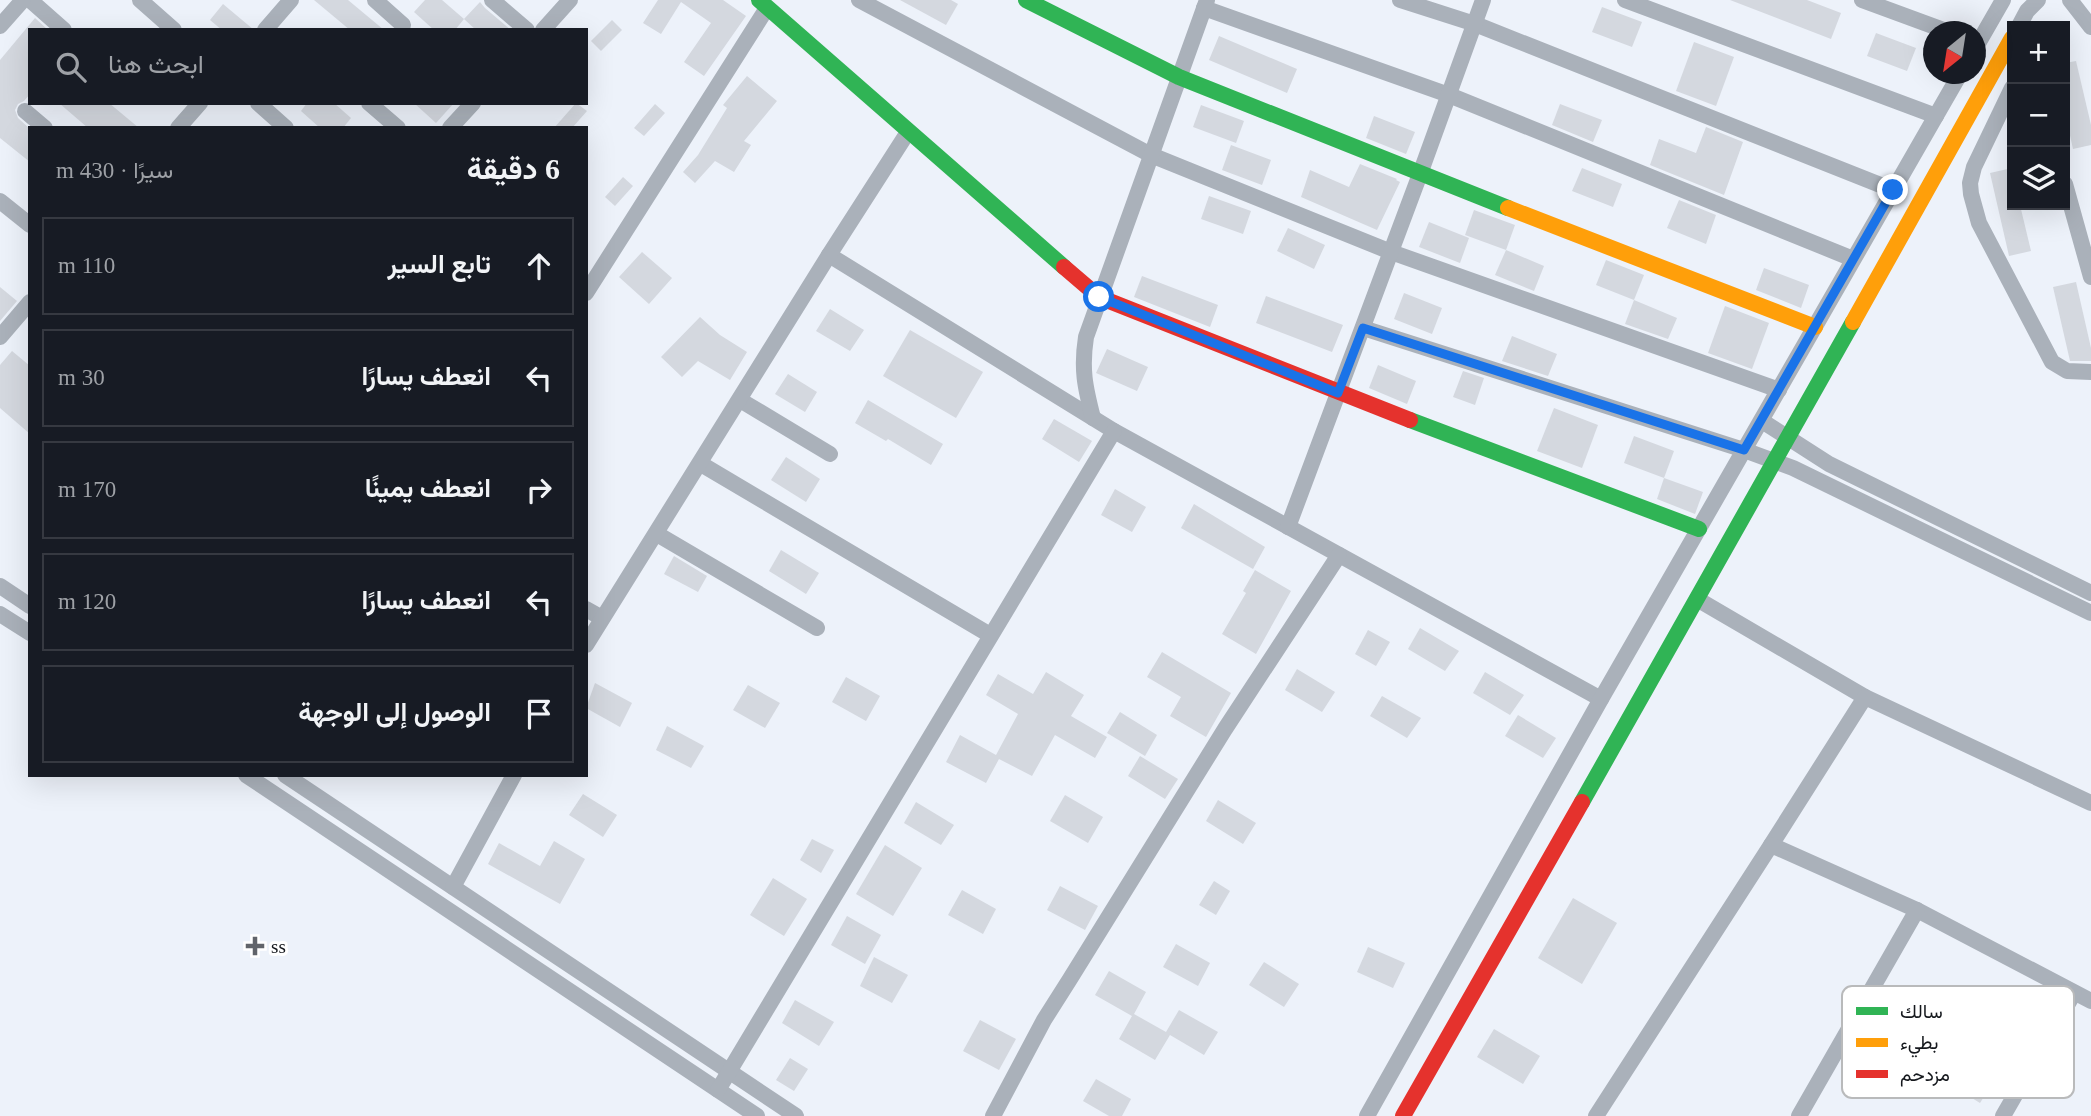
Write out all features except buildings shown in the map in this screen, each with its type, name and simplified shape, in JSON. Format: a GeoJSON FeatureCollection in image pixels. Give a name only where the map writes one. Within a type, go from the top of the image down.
{"type":"FeatureCollection","features":[{"type":"Feature","properties":{"kind":"street"},"geometry":{"type":"LineString","coordinates":[[0,26],[23,0]]}},
{"type":"Feature","properties":{"kind":"street"},"geometry":{"type":"LineString","coordinates":[[30,0],[62,28]]}},
{"type":"Feature","properties":{"kind":"street"},"geometry":{"type":"LineString","coordinates":[[140,0],[172,28]]}},
{"type":"Feature","properties":{"kind":"street"},"geometry":{"type":"LineString","coordinates":[[267,28],[291,0]]}},
{"type":"Feature","properties":{"kind":"street"},"geometry":{"type":"LineString","coordinates":[[375,0],[402,25]]}},
{"type":"Feature","properties":{"kind":"street"},"geometry":{"type":"LineString","coordinates":[[492,0],[525,28]]}},
{"type":"Feature","properties":{"kind":"street"},"geometry":{"type":"LineString","coordinates":[[544,28],[570,0]]}},
{"type":"Feature","properties":{"kind":"street"},"geometry":{"type":"LineString","coordinates":[[859,0],[1151,155],[1391,252],[1779,390]]}},
{"type":"Feature","properties":{"kind":"street"},"geometry":{"type":"LineString","coordinates":[[1026,0],[1179,77],[1420,174],[1815,327]]}},
{"type":"Feature","properties":{"kind":"street"},"geometry":{"type":"LineString","coordinates":[[1400,0],[1475,24],[1893,190]]}},
{"type":"Feature","properties":{"kind":"street"},"geometry":{"type":"LineString","coordinates":[[1288,527],[1483,0]]}},
{"type":"Feature","properties":{"kind":"street"},"geometry":{"type":"LineString","coordinates":[[1625,0],[1936,116]]}},
{"type":"Feature","properties":{"kind":"street"},"geometry":{"type":"LineString","coordinates":[[1862,0],[1923,22]]}},
{"type":"Feature","properties":{"kind":"street"},"geometry":{"type":"LineString","coordinates":[[1986,28],[2003,0]]}},
{"type":"Feature","properties":{"kind":"street"},"geometry":{"type":"LineString","coordinates":[[2022,21],[2038,0]]}},
{"type":"Feature","properties":{"kind":"street"},"geometry":{"type":"LineString","coordinates":[[2070,0],[2091,27]]}},
{"type":"Feature","properties":{"kind":"street"},"geometry":{"type":"LineString","coordinates":[[588,290],[763,4],[1099,297],[1338,393],[1699,529]]}},
{"type":"Feature","properties":{"kind":"street"},"geometry":{"type":"LineString","coordinates":[[1093,418],[1083,366],[1086,337],[1206,4],[1449,95],[1853,259]]}},
{"type":"Feature","properties":{"kind":"street"},"geometry":{"type":"LineString","coordinates":[[1403,1116],[2007,47]]}},
{"type":"Feature","properties":{"kind":"street"},"geometry":{"type":"LineString","coordinates":[[1367,1116],[1601,699],[1954,84]]}},
{"type":"Feature","properties":{"kind":"street"},"geometry":{"type":"LineString","coordinates":[[2007,98],[1974,167],[1970,183],[1975,214],[2052,362],[2067,372],[2091,372]]}},
{"type":"Feature","properties":{"kind":"street"},"geometry":{"type":"LineString","coordinates":[[180,126],[198,105]]}},
{"type":"Feature","properties":{"kind":"street"},"geometry":{"type":"LineString","coordinates":[[260,105],[284,126]]}},
{"type":"Feature","properties":{"kind":"street"},"geometry":{"type":"LineString","coordinates":[[371,105],[396,126]]}},
{"type":"Feature","properties":{"kind":"street"},"geometry":{"type":"LineString","coordinates":[[452,126],[471,105]]}},
{"type":"Feature","properties":{"kind":"street"},"geometry":{"type":"LineString","coordinates":[[25,111],[44,126]]}},
{"type":"Feature","properties":{"kind":"street"},"geometry":{"type":"LineString","coordinates":[[588,642],[908,132]]}},
{"type":"Feature","properties":{"kind":"street"},"geometry":{"type":"LineString","coordinates":[[0,201],[28,223]]}},
{"type":"Feature","properties":{"kind":"street"},"geometry":{"type":"LineString","coordinates":[[2070,202],[2091,276]]}},
{"type":"Feature","properties":{"kind":"street"},"geometry":{"type":"LineString","coordinates":[[829,255],[1093,418],[1601,699]]}},
{"type":"Feature","properties":{"kind":"street"},"geometry":{"type":"LineString","coordinates":[[0,337],[28,304]]}},
{"type":"Feature","properties":{"kind":"street"},"geometry":{"type":"LineString","coordinates":[[1363,328],[1775,461],[2091,613]]}},
{"type":"Feature","properties":{"kind":"street"},"geometry":{"type":"LineString","coordinates":[[740,400],[830,454]]}},
{"type":"Feature","properties":{"kind":"street"},"geometry":{"type":"LineString","coordinates":[[1762,421],[1842,470],[2091,593]]}},
{"type":"Feature","properties":{"kind":"street"},"geometry":{"type":"LineString","coordinates":[[718,1090],[1114,430]]}},
{"type":"Feature","properties":{"kind":"street"},"geometry":{"type":"LineString","coordinates":[[701,464],[990,635]]}},
{"type":"Feature","properties":{"kind":"street"},"geometry":{"type":"LineString","coordinates":[[657,534],[817,628]]}},
{"type":"Feature","properties":{"kind":"street"},"geometry":{"type":"LineString","coordinates":[[993,1116],[1044,1020],[1226,729],[1339,555]]}},
{"type":"Feature","properties":{"kind":"street"},"geometry":{"type":"LineString","coordinates":[[0,586],[28,605]]}},
{"type":"Feature","properties":{"kind":"street"},"geometry":{"type":"LineString","coordinates":[[1697,599],[1865,697],[2091,803]]}},
{"type":"Feature","properties":{"kind":"street"},"geometry":{"type":"LineString","coordinates":[[588,610],[603,618]]}},
{"type":"Feature","properties":{"kind":"street"},"geometry":{"type":"LineString","coordinates":[[0,614],[28,632]]}},
{"type":"Feature","properties":{"kind":"street"},"geometry":{"type":"LineString","coordinates":[[1596,1116],[1865,697]]}},
{"type":"Feature","properties":{"kind":"street"},"geometry":{"type":"LineString","coordinates":[[249,777],[751,1114]]}},
{"type":"Feature","properties":{"kind":"street"},"geometry":{"type":"LineString","coordinates":[[453,887],[513,777]]}},
{"type":"Feature","properties":{"kind":"street"},"geometry":{"type":"LineString","coordinates":[[294,778],[796,1116]]}},
{"type":"Feature","properties":{"kind":"street"},"geometry":{"type":"LineString","coordinates":[[1771,845],[1917,909],[2061,986]]}},
{"type":"Feature","properties":{"kind":"street"},"geometry":{"type":"LineString","coordinates":[[1873,986],[1917,909]]}},
{"type":"Feature","properties":{"kind":"street"},"geometry":{"type":"LineString","coordinates":[[2074,993],[2091,1002]]}},
{"type":"Feature","properties":{"kind":"street"},"geometry":{"type":"LineString","coordinates":[[1800,1116],[1842,1042]]}},
{"type":"Feature","properties":{"kind":"street"},"geometry":{"type":"LineString","coordinates":[[2003,1116],[2013,1098]]}},
{"type":"Feature","properties":{"kind":"traffic: fast"},"geometry":{"type":"LineString","coordinates":[[759,0],[1064,267]]}},
{"type":"Feature","properties":{"kind":"traffic: fast"},"geometry":{"type":"LineString","coordinates":[[1026,0],[1179,77],[1508,208]]}},
{"type":"Feature","properties":{"kind":"traffic: fast"},"geometry":{"type":"LineString","coordinates":[[1582,802],[1853,322]]}},
{"type":"Feature","properties":{"kind":"traffic: fast"},"geometry":{"type":"LineString","coordinates":[[1410,420],[1699,529]]}},
{"type":"Feature","properties":{"kind":"traffic: slow"},"geometry":{"type":"LineString","coordinates":[[1853,322],[2007,47]]}},
{"type":"Feature","properties":{"kind":"traffic: slow"},"geometry":{"type":"LineString","coordinates":[[1508,208],[1815,327]]}},
{"type":"Feature","properties":{"kind":"traffic: jam"},"geometry":{"type":"LineString","coordinates":[[1064,267],[1099,297],[1410,420]]}},
{"type":"Feature","properties":{"kind":"traffic: jam"},"geometry":{"type":"LineString","coordinates":[[1403,1116],[1582,802]]}},
{"type":"Feature","properties":{"kind":"place","name":"ss"},"geometry":{"type":"Point","coordinates":[255,946]}},
{"type":"Feature","properties":{"kind":"route"},"geometry":{"type":"LineString","coordinates":[[1099,297],[1338,393],[1363,328],[1744,450],[1893,190]]}}]}
